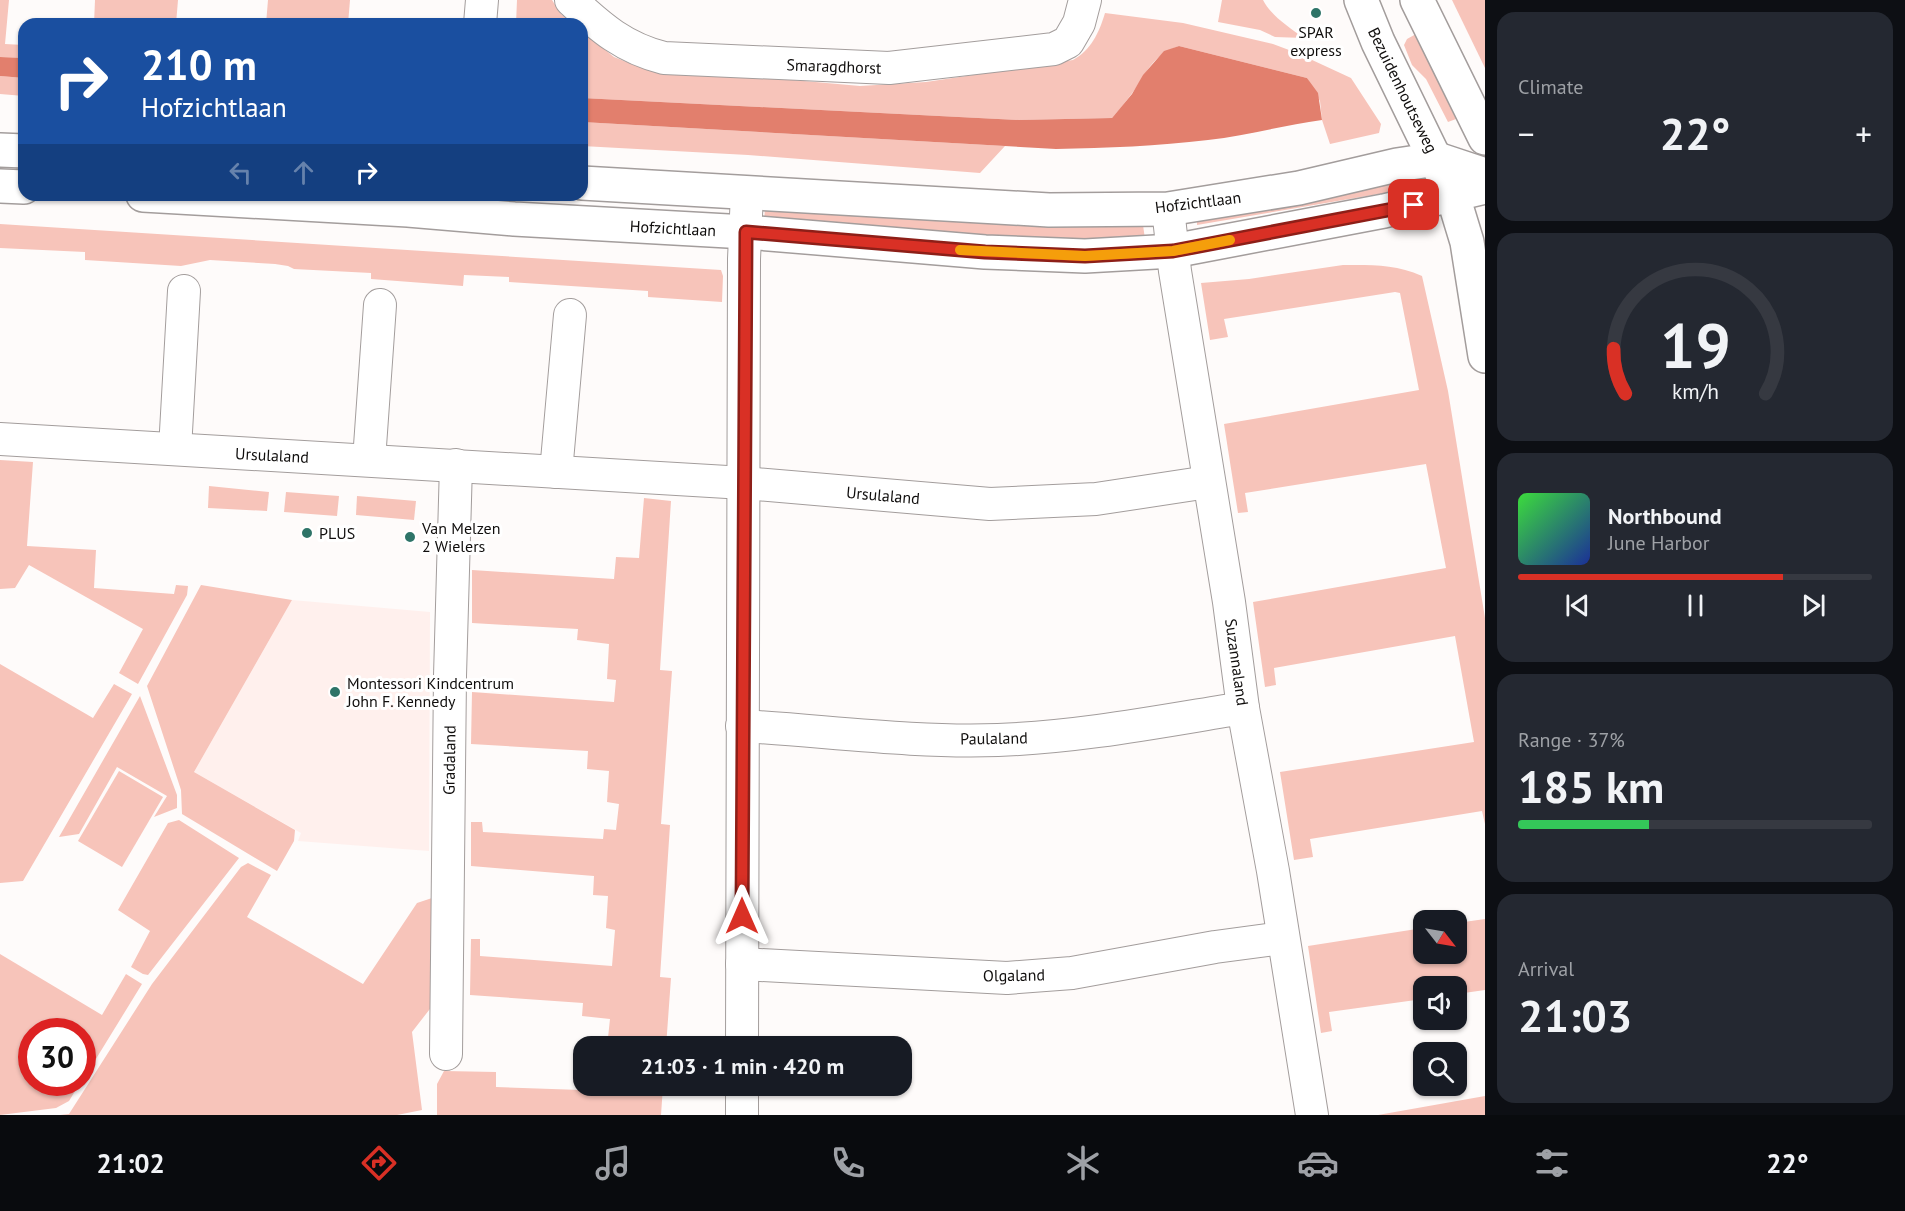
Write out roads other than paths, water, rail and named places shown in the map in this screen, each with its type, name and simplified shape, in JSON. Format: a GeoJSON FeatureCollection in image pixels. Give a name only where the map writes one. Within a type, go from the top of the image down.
{"type":"FeatureCollection","features":[{"type":"Feature","properties":{"kind":"main road","name":"Bezuidenhoutseweg"},"geometry":{"type":"LineString","coordinates":[[1361,0],[1378,42],[1437,159],[1453,196],[1467,242],[1485,356]]}},
{"type":"Feature","properties":{"kind":"main road"},"geometry":{"type":"LineString","coordinates":[[1417,0],[1485,138]]}},
{"type":"Feature","properties":{"kind":"main road"},"geometry":{"type":"LineString","coordinates":[[0,150],[18,151]]}},
{"type":"Feature","properties":{"kind":"main road","name":"Hofzichtlaan"},"geometry":{"type":"LineString","coordinates":[[588,183],[1049,210],[1168,209],[1299,188],[1397,165],[1437,159],[1485,175]]}},
{"type":"Feature","properties":{"kind":"main road"},"geometry":{"type":"LineString","coordinates":[[0,186],[18,187]]}},
{"type":"Feature","properties":{"kind":"main road","name":"Hofzichtlaan"},"geometry":{"type":"LineString","coordinates":[[252,201],[397,209],[470,202],[746,232],[985,252],[1085,256],[1173,251],[1384,212],[1485,187]]}},
{"type":"Feature","properties":{"kind":"street"},"geometry":{"type":"LineString","coordinates":[[480,18],[482,0]]}},
{"type":"Feature","properties":{"kind":"street","name":"Smaragdhorst"},"geometry":{"type":"LineString","coordinates":[[571,0],[618,40],[641,52],[664,58],[889,68],[1054,49],[1068,42],[1079,23],[1085,0]]}},
{"type":"Feature","properties":{"kind":"street"},"geometry":{"type":"LineString","coordinates":[[742,1036],[742,726],[747,194]]}},
{"type":"Feature","properties":{"kind":"street","name":"Suzannaland"},"geometry":{"type":"LineString","coordinates":[[1168,209],[1208,482],[1312,1115]]}},
{"type":"Feature","properties":{"kind":"street"},"geometry":{"type":"LineString","coordinates":[[176,449],[184,291]]}},
{"type":"Feature","properties":{"kind":"street"},"geometry":{"type":"LineString","coordinates":[[369,460],[380,305]]}},
{"type":"Feature","properties":{"kind":"street"},"geometry":{"type":"LineString","coordinates":[[556,472],[570,315]]}},
{"type":"Feature","properties":{"kind":"street","name":"Ursulaland"},"geometry":{"type":"LineString","coordinates":[[0,439],[744,483],[999,504],[1096,499],[1208,482]]}},
{"type":"Feature","properties":{"kind":"street","name":"Gradaland"},"geometry":{"type":"LineString","coordinates":[[446,1054],[447,866],[456,465]]}},
{"type":"Feature","properties":{"kind":"street","name":"Paulaland"},"geometry":{"type":"LineString","coordinates":[[742,726],[997,740],[1109,729],[1244,708]]}},
{"type":"Feature","properties":{"kind":"street","name":"Olgaland"},"geometry":{"type":"LineString","coordinates":[[742,964],[1007,978],[1072,974],[1215,947],[1283,938]]}},
{"type":"Feature","properties":{"kind":"street"},"geometry":{"type":"LineString","coordinates":[[742,1096],[742,1115]]}},
{"type":"Feature","properties":{"kind":"place","name":"SPAR express"},"geometry":{"type":"Point","coordinates":[1316,13]}},
{"type":"Feature","properties":{"kind":"place","name":"PLUS"},"geometry":{"type":"Point","coordinates":[307,533]}},
{"type":"Feature","properties":{"kind":"place","name":"Van Melzen 2 Wielers"},"geometry":{"type":"Point","coordinates":[410,537]}},
{"type":"Feature","properties":{"kind":"place","name":"Montessori Kindcentrum John F. Kennedy"},"geometry":{"type":"Point","coordinates":[335,692]}}]}
